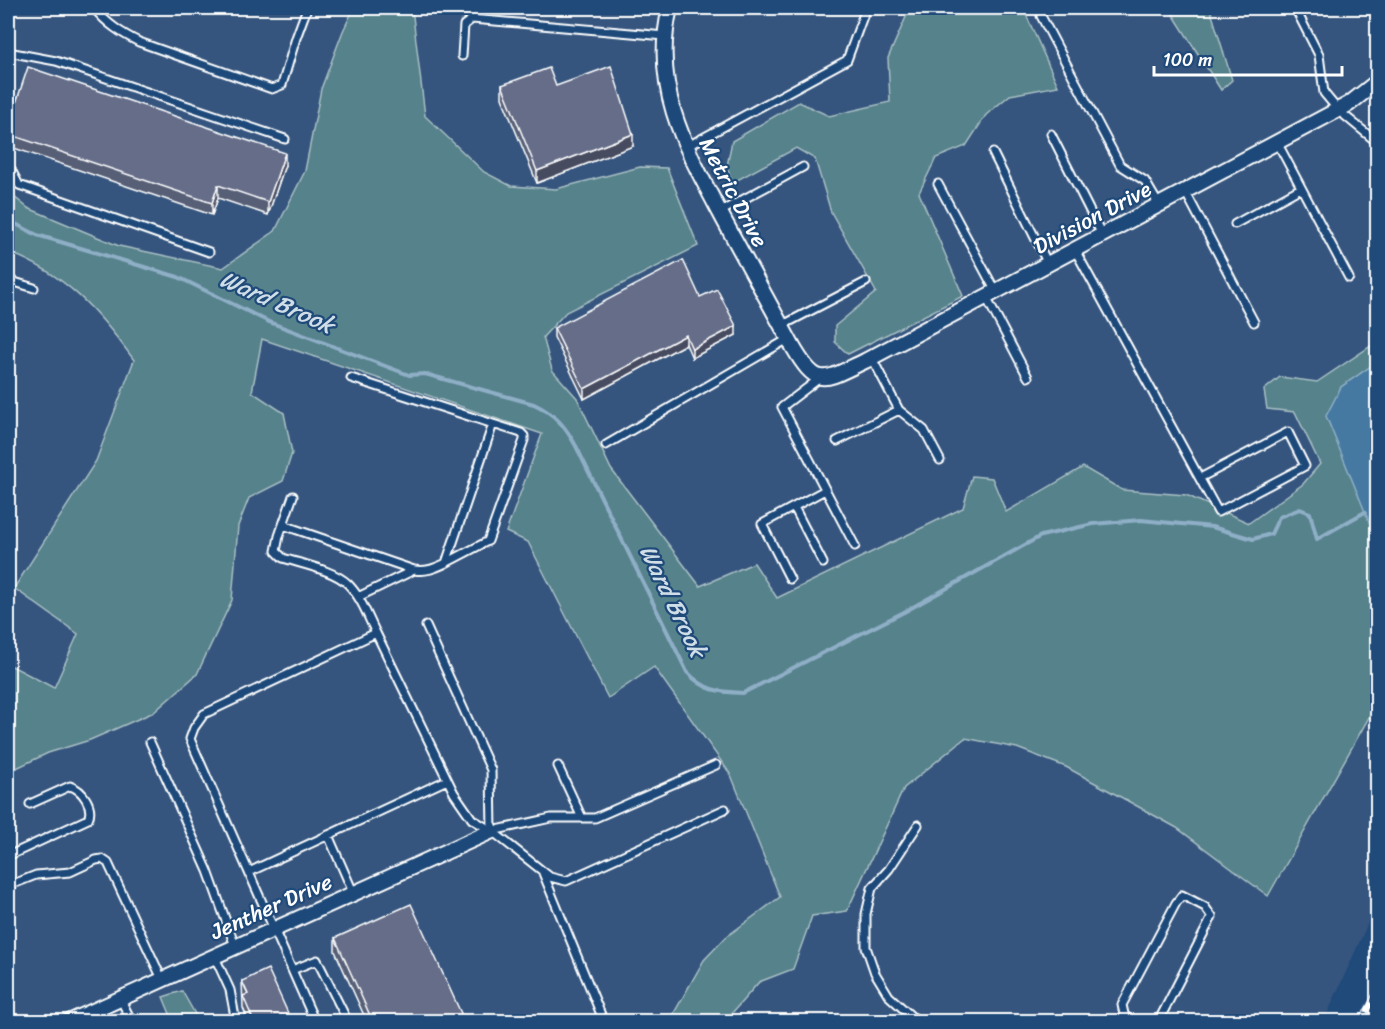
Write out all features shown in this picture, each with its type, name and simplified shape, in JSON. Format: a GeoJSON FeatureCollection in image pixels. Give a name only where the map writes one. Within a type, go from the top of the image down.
{"type":"FeatureCollection","features":[{"type":"Feature","properties":{"kind":"street","name":"Metric Drive"},"geometry":{"type":"LineString","coordinates":[[670,8],[663,60],[668,95],[686,147],[788,339],[806,368],[820,378]]}},
{"type":"Feature","properties":{"kind":"street","name":"Division Drive"},"geometry":{"type":"LineString","coordinates":[[820,378],[829,377],[872,358],[1338,110],[1377,81]]}},
{"type":"Feature","properties":{"kind":"street","name":"Jenther Drive"},"geometry":{"type":"LineString","coordinates":[[69,1022],[492,831]]}},
{"type":"Feature","properties":{"kind":"lane"},"geometry":{"type":"LineString","coordinates":[[94,8],[119,32],[139,42],[272,89],[282,85],[286,78],[296,38],[308,8]]}},
{"type":"Feature","properties":{"kind":"lane"},"geometry":{"type":"LineString","coordinates":[[686,147],[847,60],[866,8]]}},
{"type":"Feature","properties":{"kind":"lane"},"geometry":{"type":"LineString","coordinates":[[1041,8],[1041,16],[1120,165],[1145,181],[1159,205]]}},
{"type":"Feature","properties":{"kind":"lane"},"geometry":{"type":"LineString","coordinates":[[1295,8],[1320,55],[1324,93],[1338,110],[1377,143]]}},
{"type":"Feature","properties":{"kind":"lane"},"geometry":{"type":"LineString","coordinates":[[462,56],[464,25],[471,19],[665,36]]}},
{"type":"Feature","properties":{"kind":"lane"},"geometry":{"type":"LineString","coordinates":[[8,52],[56,61],[285,139]]}},
{"type":"Feature","properties":{"kind":"lane"},"geometry":{"type":"LineString","coordinates":[[1051,134],[1102,235]]}},
{"type":"Feature","properties":{"kind":"lane"},"geometry":{"type":"LineString","coordinates":[[1277,142],[1350,278]]}},
{"type":"Feature","properties":{"kind":"lane"},"geometry":{"type":"LineString","coordinates":[[993,153],[1048,264]]}},
{"type":"Feature","properties":{"kind":"lane"},"geometry":{"type":"LineString","coordinates":[[8,164],[19,185],[209,252]]}},
{"type":"Feature","properties":{"kind":"lane"},"geometry":{"type":"LineString","coordinates":[[720,212],[803,167]]}},
{"type":"Feature","properties":{"kind":"lane"},"geometry":{"type":"LineString","coordinates":[[938,184],[1028,377]]}},
{"type":"Feature","properties":{"kind":"lane"},"geometry":{"type":"LineString","coordinates":[[1235,225],[1301,188]]}},
{"type":"Feature","properties":{"kind":"lane"},"geometry":{"type":"LineString","coordinates":[[1185,191],[1254,322]]}},
{"type":"Feature","properties":{"kind":"lane"},"geometry":{"type":"LineString","coordinates":[[1075,250],[1218,512],[1305,466],[1288,432],[1200,478]]}},
{"type":"Feature","properties":{"kind":"lane"},"geometry":{"type":"LineString","coordinates":[[8,280],[34,288]]}},
{"type":"Feature","properties":{"kind":"lane"},"geometry":{"type":"LineString","coordinates":[[781,326],[866,282]]}},
{"type":"Feature","properties":{"kind":"lane"},"geometry":{"type":"LineString","coordinates":[[606,445],[788,339]]}},
{"type":"Feature","properties":{"kind":"lane"},"geometry":{"type":"LineString","coordinates":[[872,358],[899,410],[924,430],[940,460]]}},
{"type":"Feature","properties":{"kind":"lane"},"geometry":{"type":"LineString","coordinates":[[283,525],[414,570],[423,571],[434,569],[488,542],[524,436],[521,433],[351,378]]}},
{"type":"Feature","properties":{"kind":"lane"},"geometry":{"type":"LineString","coordinates":[[820,378],[782,407],[855,546]]}},
{"type":"Feature","properties":{"kind":"lane"},"geometry":{"type":"LineString","coordinates":[[837,441],[899,410]]}},
{"type":"Feature","properties":{"kind":"lane"},"geometry":{"type":"LineString","coordinates":[[446,563],[493,424]]}},
{"type":"Feature","properties":{"kind":"lane"},"geometry":{"type":"LineString","coordinates":[[790,579],[762,524],[825,490]]}},
{"type":"Feature","properties":{"kind":"lane"},"geometry":{"type":"LineString","coordinates":[[293,496],[276,551],[283,558],[338,576],[348,584],[358,597],[453,793],[472,819],[492,831],[550,877],[566,881],[725,809]]}},
{"type":"Feature","properties":{"kind":"lane"},"geometry":{"type":"LineString","coordinates":[[794,507],[824,563]]}},
{"type":"Feature","properties":{"kind":"lane"},"geometry":{"type":"LineString","coordinates":[[358,597],[414,570]]}},
{"type":"Feature","properties":{"kind":"lane"},"geometry":{"type":"LineString","coordinates":[[426,626],[491,770],[492,831]]}},
{"type":"Feature","properties":{"kind":"lane"},"geometry":{"type":"LineString","coordinates":[[315,1022],[190,739],[194,728],[204,714],[376,633]]}},
{"type":"Feature","properties":{"kind":"lane"},"geometry":{"type":"LineString","coordinates":[[150,742],[208,872],[235,946]]}},
{"type":"Feature","properties":{"kind":"lane"},"geometry":{"type":"LineString","coordinates":[[492,831],[552,818],[595,818],[716,765]]}},
{"type":"Feature","properties":{"kind":"lane"},"geometry":{"type":"LineString","coordinates":[[558,766],[582,818]]}},
{"type":"Feature","properties":{"kind":"lane"},"geometry":{"type":"LineString","coordinates":[[249,872],[447,780]]}},
{"type":"Feature","properties":{"kind":"lane"},"geometry":{"type":"LineString","coordinates":[[8,856],[88,819],[90,816],[82,793],[70,786],[30,804]]}},
{"type":"Feature","properties":{"kind":"lane"},"geometry":{"type":"LineString","coordinates":[[918,825],[889,869],[872,888],[866,914],[866,946],[875,974],[889,996],[911,1016],[922,1022]]}},
{"type":"Feature","properties":{"kind":"lane"},"geometry":{"type":"LineString","coordinates":[[328,836],[353,892]]}},
{"type":"Feature","properties":{"kind":"lane"},"geometry":{"type":"LineString","coordinates":[[8,886],[36,875],[70,872],[102,859],[108,863],[162,979]]}},
{"type":"Feature","properties":{"kind":"lane"},"geometry":{"type":"LineString","coordinates":[[542,871],[603,1022]]}},
{"type":"Feature","properties":{"kind":"lane"},"geometry":{"type":"LineString","coordinates":[[1130,1022],[1124,1014],[1122,1005],[1182,895],[1205,907],[1212,917],[1158,1022]]}},
{"type":"Feature","properties":{"kind":"lane"},"geometry":{"type":"LineString","coordinates":[[214,955],[230,990],[236,1022]]}},
{"type":"Feature","properties":{"kind":"lane"},"geometry":{"type":"LineString","coordinates":[[292,970],[317,960],[348,1022]]}},
{"type":"Feature","properties":{"kind":"lane"},"geometry":{"type":"LineString","coordinates":[[120,998],[132,1022]]}},
{"type":"Feature","properties":{"kind":"shaded area"},"geometry":{"type":"Polygon","coordinates":[[[8,8],[1377,8],[1377,903],[1324,1021],[8,1021],[8,8]]]}},
{"type":"Feature","properties":{"kind":"shaded area"},"geometry":{"type":"Polygon","coordinates":[[[1377,362],[1377,541],[1326,416],[1341,387],[1377,362]]]}},
{"type":"Feature","properties":{"kind":"green space"},"geometry":{"type":"Polygon","coordinates":[[[354,8],[412,8],[425,116],[484,172],[511,186],[556,189],[640,167],[667,168],[698,246],[566,312],[543,337],[552,370],[577,398],[611,469],[700,586],[754,563],[777,598],[963,508],[972,476],[992,478],[1006,512],[1083,467],[1122,490],[1186,495],[1249,523],[1303,484],[1320,464],[1295,412],[1267,409],[1264,390],[1280,377],[1317,382],[1377,342],[1377,362],[1341,387],[1377,541],[1377,703],[1268,896],[1177,828],[1066,767],[1017,748],[965,738],[904,788],[847,911],[812,916],[793,969],[759,982],[725,1021],[666,1021],[670,1020],[704,960],[726,937],[780,897],[731,775],[654,667],[608,698],[528,542],[506,532],[542,434],[262,339],[252,392],[284,413],[292,453],[283,481],[249,498],[238,526],[232,600],[197,674],[154,712],[90,740],[48,753],[8,772],[8,664],[54,688],[78,634],[14,588],[96,461],[134,360],[94,310],[64,283],[47,271],[8,252],[8,192],[28,208],[119,246],[223,268],[275,231],[305,171],[321,89],[354,8]]]}},
{"type":"Feature","properties":{"kind":"green space"},"geometry":{"type":"Polygon","coordinates":[[[910,8],[1023,8],[1058,86],[1010,95],[986,115],[966,146],[936,158],[919,193],[963,296],[848,354],[835,342],[835,326],[876,292],[831,212],[815,159],[796,148],[732,183],[727,166],[732,141],[799,102],[829,116],[890,102],[888,58],[910,8]]]}},
{"type":"Feature","properties":{"kind":"green space"},"geometry":{"type":"Polygon","coordinates":[[[1169,8],[1210,8],[1232,80],[1221,90],[1169,8]]]}},
{"type":"Feature","properties":{"kind":"green space"},"geometry":{"type":"Polygon","coordinates":[[[182,991],[199,1021],[173,1021],[163,997],[182,991]]]}},
{"type":"Feature","properties":{"kind":"building"},"geometry":{"type":"Polygon","coordinates":[[[611,66],[633,134],[537,171],[502,85],[549,68],[556,86],[611,66]]]}},
{"type":"Feature","properties":{"kind":"building"},"geometry":{"type":"Polygon","coordinates":[[[28,67],[285,153],[268,202],[218,185],[212,203],[8,134],[8,127],[28,67]]]}},
{"type":"Feature","properties":{"kind":"building"},"geometry":{"type":"Polygon","coordinates":[[[683,260],[700,297],[717,289],[736,326],[692,349],[686,335],[584,389],[554,328],[683,260]]]}},
{"type":"Feature","properties":{"kind":"building"},"geometry":{"type":"Polygon","coordinates":[[[411,904],[465,1022],[373,1022],[335,938],[411,904]]]}},
{"type":"Feature","properties":{"kind":"building"},"geometry":{"type":"Polygon","coordinates":[[[268,969],[292,1022],[254,1022],[243,996],[248,994],[242,981],[268,969]]]}},
{"type":"Feature","properties":{"kind":"waterway","name":"Ward Brook"},"geometry":{"type":"LineString","coordinates":[[8,220],[37,235],[178,277],[269,322],[409,375],[425,374],[534,404],[548,412],[568,432],[576,446],[687,672],[706,687],[719,691],[743,693],[904,612],[1041,536],[1093,524],[1141,520],[1212,527],[1253,539],[1271,534],[1279,517],[1300,509],[1310,513],[1317,539],[1365,512]]}},
{"type":"Feature","properties":{"kind":"railway"},"geometry":{"type":"LineString","coordinates":[[1361,1022],[1378,990]]}}]}
